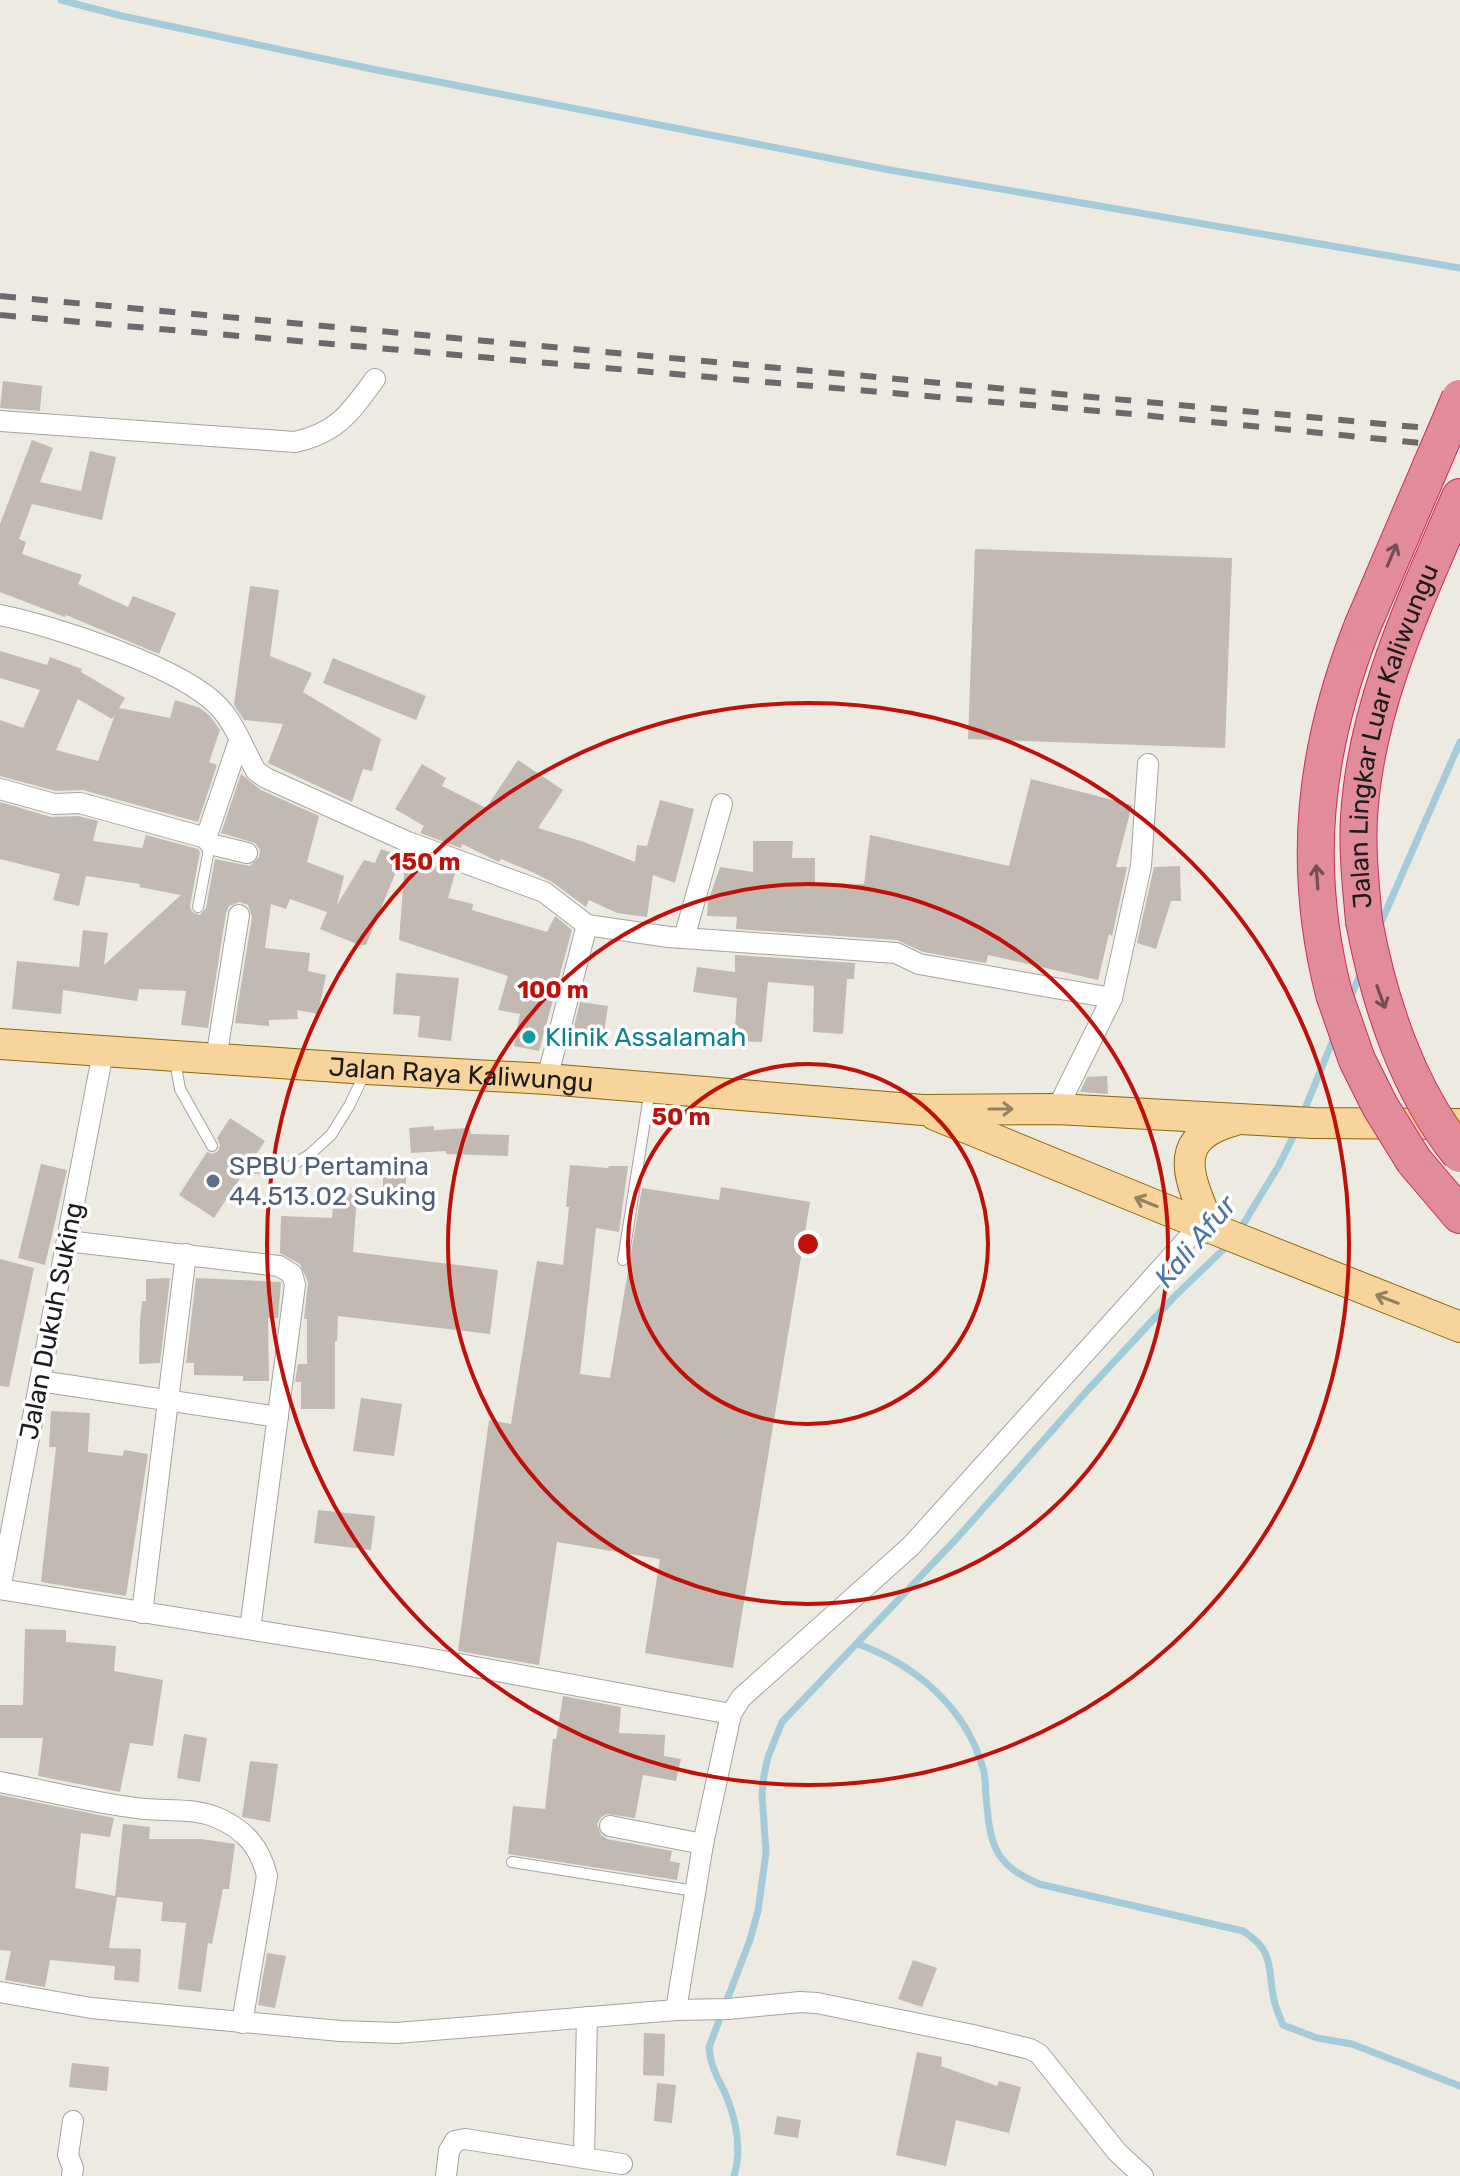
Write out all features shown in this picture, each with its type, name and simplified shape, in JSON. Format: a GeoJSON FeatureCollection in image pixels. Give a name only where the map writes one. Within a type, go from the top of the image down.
{"type":"FeatureCollection","features":[{"type":"Feature","properties":{"kind":"highway","name":"Jalan Lingkar Luar Kaliwungu"},"geometry":{"type":"LineString","coordinates":[[1460,398],[1345,670],[1326,742],[1315,837],[1324,955],[1357,1060],[1380,1106],[1414,1161],[1460,1215]]}},
{"type":"Feature","properties":{"kind":"highway","name":"Jalan Lingkar Luar Kaliwungu"},"geometry":{"type":"LineString","coordinates":[[1460,497],[1401,634],[1377,705],[1366,757],[1359,817],[1364,921],[1374,978],[1405,1063],[1448,1140],[1460,1154]]}},
{"type":"Feature","properties":{"kind":"main road","name":"Jalan Raya Kaliwungu"},"geometry":{"type":"LineString","coordinates":[[0,1044],[547,1079],[923,1110]]}},
{"type":"Feature","properties":{"kind":"main road"},"geometry":{"type":"LineString","coordinates":[[923,1110],[1057,1109],[1313,1123],[1460,1125]]}},
{"type":"Feature","properties":{"kind":"main road"},"geometry":{"type":"LineString","coordinates":[[923,1110],[1460,1327]]}},
{"type":"Feature","properties":{"kind":"main road"},"geometry":{"type":"LineString","coordinates":[[1218,1231],[1190,1179],[1190,1157],[1199,1138],[1215,1126],[1241,1119]]}},
{"type":"Feature","properties":{"kind":"street"},"geometry":{"type":"LineString","coordinates":[[0,421],[295,442],[319,436],[337,424],[375,379]]}},
{"type":"Feature","properties":{"kind":"street"},"geometry":{"type":"LineString","coordinates":[[1,618],[44,625],[126,654],[182,680],[218,706],[256,771],[266,778],[408,842],[544,892],[587,925],[684,938],[896,953],[919,964],[1112,998]]}},
{"type":"Feature","properties":{"kind":"street"},"geometry":{"type":"LineString","coordinates":[[208,841],[239,741]]}},
{"type":"Feature","properties":{"kind":"street"},"geometry":{"type":"LineString","coordinates":[[1057,1109],[1112,998],[1141,866],[1148,764]]}},
{"type":"Feature","properties":{"kind":"street"},"geometry":{"type":"LineString","coordinates":[[0,789],[54,804],[80,803],[247,853]]}},
{"type":"Feature","properties":{"kind":"street"},"geometry":{"type":"LineString","coordinates":[[684,938],[722,804]]}},
{"type":"Feature","properties":{"kind":"street"},"geometry":{"type":"LineString","coordinates":[[216,1059],[239,915]]}},
{"type":"Feature","properties":{"kind":"street"},"geometry":{"type":"LineString","coordinates":[[547,1079],[587,925]]}},
{"type":"Feature","properties":{"kind":"street","name":"Jalan Dukuh Suking"},"geometry":{"type":"LineString","coordinates":[[0,1589],[103,1052]]}},
{"type":"Feature","properties":{"kind":"street"},"geometry":{"type":"LineString","coordinates":[[676,2010],[703,1844],[731,1714],[741,1698],[911,1546],[1218,1231]]}},
{"type":"Feature","properties":{"kind":"street"},"geometry":{"type":"LineString","coordinates":[[67,1241],[279,1266],[292,1274],[295,1285],[250,1629]]}},
{"type":"Feature","properties":{"kind":"street"},"geometry":{"type":"LineString","coordinates":[[142,1613],[186,1254]]}},
{"type":"Feature","properties":{"kind":"street"},"geometry":{"type":"LineString","coordinates":[[40,1381],[278,1417]]}},
{"type":"Feature","properties":{"kind":"street"},"geometry":{"type":"LineString","coordinates":[[0,1589],[250,1629],[731,1714]]}},
{"type":"Feature","properties":{"kind":"street"},"geometry":{"type":"LineString","coordinates":[[0,1782],[143,1809],[201,1812],[227,1823],[250,1840],[261,1854],[267,1876],[242,2023]]}},
{"type":"Feature","properties":{"kind":"street"},"geometry":{"type":"LineString","coordinates":[[610,1826],[703,1844]]}},
{"type":"Feature","properties":{"kind":"street"},"geometry":{"type":"LineString","coordinates":[[0,1992],[91,2008],[242,2023],[397,2033],[676,2010],[817,2003],[1030,2049],[1047,2060],[1117,2152],[1143,2176]]}},
{"type":"Feature","properties":{"kind":"street"},"geometry":{"type":"LineString","coordinates":[[584,2157],[587,2017]]}},
{"type":"Feature","properties":{"kind":"street"},"geometry":{"type":"LineString","coordinates":[[72,2176],[73,2168],[68,2155],[73,2121]]}},
{"type":"Feature","properties":{"kind":"street"},"geometry":{"type":"LineString","coordinates":[[446,2176],[449,2151],[455,2141],[465,2139],[622,2164]]}},
{"type":"Feature","properties":{"kind":"lane"},"geometry":{"type":"LineString","coordinates":[[198,907],[208,841]]}},
{"type":"Feature","properties":{"kind":"lane"},"geometry":{"type":"LineString","coordinates":[[175,1056],[180,1089],[212,1146]]}},
{"type":"Feature","properties":{"kind":"lane"},"geometry":{"type":"LineString","coordinates":[[247,1167],[286,1169],[309,1155],[331,1135],[367,1069]]}},
{"type":"Feature","properties":{"kind":"lane"},"geometry":{"type":"LineString","coordinates":[[623,1260],[650,1087]]}},
{"type":"Feature","properties":{"kind":"lane"},"geometry":{"type":"LineString","coordinates":[[512,1862],[695,1891]]}},
{"type":"Feature","properties":{"kind":"building"},"geometry":{"type":"Polygon","coordinates":[[[3,381],[42,386],[40,411],[0,408],[3,381]]]}},
{"type":"Feature","properties":{"kind":"building"},"geometry":{"type":"Polygon","coordinates":[[[32,440],[53,448],[40,482],[81,491],[90,451],[116,457],[102,520],[32,504],[19,539],[26,542],[22,554],[82,575],[78,584],[128,607],[133,596],[176,613],[159,654],[66,615],[0,592],[0,524],[32,440]]]}},
{"type":"Feature","properties":{"kind":"building"},"geometry":{"type":"Polygon","coordinates":[[[975,549],[1232,558],[1225,748],[968,739],[975,549]]]}},
{"type":"Feature","properties":{"kind":"building"},"geometry":{"type":"Polygon","coordinates":[[[250,586],[279,590],[270,656],[312,673],[303,692],[381,739],[372,771],[363,769],[352,802],[268,763],[283,724],[244,720],[234,705],[250,586]]]}},
{"type":"Feature","properties":{"kind":"building"},"geometry":{"type":"Polygon","coordinates":[[[0,651],[47,665],[50,657],[82,669],[81,672],[125,698],[119,708],[170,718],[175,700],[200,708],[220,730],[209,762],[217,765],[198,822],[83,790],[56,791],[0,776],[0,720],[23,728],[40,690],[0,678],[0,651]],[[78,699],[56,750],[98,761],[115,715],[112,719],[78,699]]]}},
{"type":"Feature","properties":{"kind":"building"},"geometry":{"type":"Polygon","coordinates":[[[333,658],[426,696],[416,720],[323,683],[333,658]]]}},
{"type":"Feature","properties":{"kind":"building"},"geometry":{"type":"Polygon","coordinates":[[[518,760],[563,790],[538,828],[635,862],[637,845],[647,846],[660,800],[694,809],[675,883],[653,875],[647,917],[617,913],[589,900],[586,907],[552,882],[530,871],[501,859],[499,862],[462,844],[461,848],[420,833],[424,826],[395,809],[422,764],[446,778],[442,786],[486,808],[518,760]]]}},
{"type":"Feature","properties":{"kind":"building"},"geometry":{"type":"Polygon","coordinates":[[[241,774],[261,790],[319,816],[307,862],[344,876],[337,905],[364,860],[375,863],[381,849],[402,857],[366,945],[320,929],[327,912],[290,899],[286,909],[271,904],[265,948],[310,953],[308,971],[326,975],[318,1014],[297,1010],[298,1019],[269,1020],[269,1026],[235,1023],[252,917],[248,905],[240,902],[229,906],[226,913],[208,1028],[181,1025],[186,991],[139,989],[137,1001],[63,990],[61,1014],[12,1009],[17,961],[79,967],[83,930],[108,933],[104,965],[181,895],[139,887],[140,884],[86,876],[79,906],[53,900],[60,874],[0,859],[0,802],[51,817],[78,816],[98,821],[93,841],[142,848],[146,835],[198,849],[190,906],[192,912],[200,915],[206,908],[215,859],[250,866],[259,857],[260,850],[255,843],[221,833],[241,774]]]}},
{"type":"Feature","properties":{"kind":"building"},"geometry":{"type":"Polygon","coordinates":[[[1031,779],[1132,805],[1116,867],[1127,867],[1112,936],[1109,934],[1098,980],[988,955],[986,963],[923,952],[897,940],[736,929],[737,917],[707,916],[708,902],[720,867],[753,872],[753,841],[793,841],[792,858],[815,858],[815,886],[864,884],[870,835],[1009,866],[1031,779]]]}},
{"type":"Feature","properties":{"kind":"building"},"geometry":{"type":"Polygon","coordinates":[[[408,856],[455,873],[448,898],[473,904],[472,910],[547,932],[555,916],[572,930],[539,1051],[514,1046],[520,1014],[498,1010],[508,976],[399,940],[408,856]]]}},
{"type":"Feature","properties":{"kind":"building"},"geometry":{"type":"Polygon","coordinates":[[[1180,866],[1181,901],[1171,901],[1156,949],[1137,943],[1154,867],[1180,866]]]}},
{"type":"Feature","properties":{"kind":"building"},"geometry":{"type":"Polygon","coordinates":[[[735,955],[855,963],[854,979],[847,979],[843,1034],[813,1032],[814,986],[768,982],[762,1042],[734,1041],[737,998],[693,992],[697,967],[735,972],[735,955]]]}},
{"type":"Feature","properties":{"kind":"building"},"geometry":{"type":"Polygon","coordinates":[[[396,973],[459,978],[451,1041],[418,1037],[420,1016],[393,1014],[396,973]]]}},
{"type":"Feature","properties":{"kind":"building"},"geometry":{"type":"Polygon","coordinates":[[[580,1002],[608,1006],[603,1040],[572,1035],[580,1002]]]}},
{"type":"Feature","properties":{"kind":"building"},"geometry":{"type":"Polygon","coordinates":[[[1107,1076],[1108,1094],[1080,1092],[1087,1077],[1107,1076]]]}},
{"type":"Feature","properties":{"kind":"building","name":"SPBU Pertamina 44.513.02 Suking"},"geometry":{"type":"Polygon","coordinates":[[[230,1118],[265,1141],[253,1159],[241,1162],[239,1167],[243,1174],[214,1218],[179,1195],[207,1152],[213,1154],[218,1151],[220,1145],[217,1138],[230,1118]]]}},
{"type":"Feature","properties":{"kind":"building"},"geometry":{"type":"Polygon","coordinates":[[[434,1126],[434,1130],[470,1128],[471,1134],[509,1135],[508,1156],[446,1154],[446,1151],[411,1153],[409,1128],[434,1126]]]}},
{"type":"Feature","properties":{"kind":"building"},"geometry":{"type":"Polygon","coordinates":[[[383,1160],[406,1160],[406,1191],[383,1191],[383,1160]]]}},
{"type":"Feature","properties":{"kind":"building"},"geometry":{"type":"Polygon","coordinates":[[[41,1164],[67,1170],[45,1265],[18,1258],[41,1164]]]}},
{"type":"Feature","properties":{"kind":"building"},"geometry":{"type":"Polygon","coordinates":[[[570,1165],[628,1166],[619,1232],[596,1228],[580,1374],[610,1378],[642,1188],[719,1200],[721,1187],[810,1202],[733,1668],[645,1653],[660,1559],[557,1542],[539,1665],[458,1651],[489,1420],[511,1424],[537,1261],[563,1265],[570,1165]]]}},
{"type":"Feature","properties":{"kind":"building"},"geometry":{"type":"Polygon","coordinates":[[[334,1192],[357,1194],[353,1252],[498,1270],[490,1334],[338,1316],[335,1409],[301,1409],[301,1382],[295,1382],[298,1364],[307,1364],[307,1319],[304,1319],[308,1282],[300,1264],[280,1253],[281,1216],[332,1218],[334,1192]]]}},
{"type":"Feature","properties":{"kind":"building"},"geometry":{"type":"Polygon","coordinates":[[[0,1259],[34,1268],[9,1387],[0,1386],[0,1259]]]}},
{"type":"Feature","properties":{"kind":"building"},"geometry":{"type":"Polygon","coordinates":[[[170,1278],[160,1363],[139,1364],[140,1321],[142,1301],[146,1301],[146,1279],[170,1278]]]}},
{"type":"Feature","properties":{"kind":"building"},"geometry":{"type":"Polygon","coordinates":[[[196,1278],[281,1282],[278,1318],[268,1318],[269,1381],[243,1381],[243,1376],[194,1375],[194,1363],[186,1363],[196,1278]]]}},
{"type":"Feature","properties":{"kind":"building"},"geometry":{"type":"Polygon","coordinates":[[[361,1398],[402,1404],[394,1456],[353,1451],[361,1398]]]}},
{"type":"Feature","properties":{"kind":"building"},"geometry":{"type":"Polygon","coordinates":[[[51,1411],[90,1413],[88,1452],[123,1456],[124,1450],[148,1454],[126,1596],[41,1582],[56,1447],[49,1447],[51,1411]]]}},
{"type":"Feature","properties":{"kind":"building"},"geometry":{"type":"Polygon","coordinates":[[[318,1510],[375,1516],[371,1550],[314,1543],[318,1510]]]}},
{"type":"Feature","properties":{"kind":"building"},"geometry":{"type":"Polygon","coordinates":[[[25,1629],[66,1630],[66,1642],[116,1646],[114,1671],[163,1680],[153,1746],[130,1743],[120,1792],[38,1776],[43,1738],[0,1738],[0,1705],[23,1705],[25,1629]]]}},
{"type":"Feature","properties":{"kind":"building"},"geometry":{"type":"Polygon","coordinates":[[[563,1696],[621,1707],[619,1733],[665,1735],[664,1756],[681,1759],[676,1781],[643,1775],[635,1818],[607,1814],[597,1824],[601,1835],[607,1839],[672,1851],[670,1861],[680,1863],[677,1880],[508,1854],[513,1806],[545,1809],[553,1739],[556,1739],[563,1696]]]}},
{"type":"Feature","properties":{"kind":"building"},"geometry":{"type":"Polygon","coordinates":[[[184,1734],[207,1738],[200,1782],[177,1778],[184,1734]]]}},
{"type":"Feature","properties":{"kind":"building"},"geometry":{"type":"Polygon","coordinates":[[[250,1761],[278,1764],[270,1822],[242,1817],[250,1761]]]}},
{"type":"Feature","properties":{"kind":"building"},"geometry":{"type":"Polygon","coordinates":[[[0,1795],[114,1818],[110,1837],[81,1833],[75,1888],[115,1896],[123,1824],[150,1827],[149,1839],[201,1839],[235,1844],[229,1889],[223,1889],[212,1944],[208,1943],[201,1992],[178,1989],[186,1923],[161,1921],[163,1902],[117,1897],[109,1948],[141,1949],[139,1982],[114,1980],[115,1966],[50,1960],[45,1987],[5,1980],[11,1951],[0,1950],[0,1795]]]}},
{"type":"Feature","properties":{"kind":"building"},"geometry":{"type":"Polygon","coordinates":[[[267,1953],[286,1956],[275,2008],[258,2005],[267,1953]]]}},
{"type":"Feature","properties":{"kind":"building"},"geometry":{"type":"Polygon","coordinates":[[[913,1960],[937,1968],[922,2007],[898,1999],[913,1960]]]}},
{"type":"Feature","properties":{"kind":"building"},"geometry":{"type":"Polygon","coordinates":[[[644,2033],[665,2034],[664,2076],[643,2075],[644,2033]]]}},
{"type":"Feature","properties":{"kind":"building"},"geometry":{"type":"Polygon","coordinates":[[[917,2052],[942,2057],[941,2066],[997,2086],[999,2081],[1021,2087],[1009,2133],[956,2120],[946,2166],[896,2155],[917,2052]]]}},
{"type":"Feature","properties":{"kind":"building"},"geometry":{"type":"Polygon","coordinates":[[[72,2063],[109,2067],[107,2091],[69,2087],[72,2063]]]}},
{"type":"Feature","properties":{"kind":"building"},"geometry":{"type":"Polygon","coordinates":[[[657,2083],[676,2085],[672,2123],[654,2121],[657,2083]]]}},
{"type":"Feature","properties":{"kind":"building"},"geometry":{"type":"Polygon","coordinates":[[[777,2116],[801,2120],[798,2138],[774,2134],[777,2116]]]}},
{"type":"Feature","properties":{"kind":"waterway"},"geometry":{"type":"LineString","coordinates":[[61,0],[122,16],[377,70],[890,170],[1460,268]]}},
{"type":"Feature","properties":{"kind":"waterway","name":"Kali Afur"},"geometry":{"type":"LineString","coordinates":[[1379,927],[1460,742]]}},
{"type":"Feature","properties":{"kind":"waterway","name":"Kali Afur"},"geometry":{"type":"LineString","coordinates":[[1349,1001],[1361,972]]}},
{"type":"Feature","properties":{"kind":"waterway","name":"Kali Afur"},"geometry":{"type":"LineString","coordinates":[[1302,1116],[1335,1035]]}},
{"type":"Feature","properties":{"kind":"waterway","name":"Kali Afur"},"geometry":{"type":"LineString","coordinates":[[1239,1231],[1296,1131]]}},
{"type":"Feature","properties":{"kind":"waterway"},"geometry":{"type":"LineString","coordinates":[[734,2176],[738,2156],[735,2125],[709,2047],[758,1911],[766,1853],[762,1794],[764,1775],[782,1722],[959,1536],[1174,1297],[1229,1244]]}},
{"type":"Feature","properties":{"kind":"waterway"},"geometry":{"type":"LineString","coordinates":[[858,1644],[899,1663],[918,1676],[935,1690],[963,1724],[983,1769],[992,1840],[1012,1869],[1039,1884],[1243,1931],[1261,1946],[1268,1961],[1274,2000],[1283,2025],[1317,2038],[1352,2044],[1460,2086]]}},
{"type":"Feature","properties":{"kind":"railway"},"geometry":{"type":"LineString","coordinates":[[0,296],[1460,431]]}},
{"type":"Feature","properties":{"kind":"railway"},"geometry":{"type":"LineString","coordinates":[[0,315],[1132,414],[1460,447]]}},
{"type":"Feature","properties":{"kind":"place","name":"Klinik Assalamah"},"geometry":{"type":"Point","coordinates":[529,1037]}},
{"type":"Feature","properties":{"kind":"place","name":"SPBU Pertamina 44.513.02 Suking"},"geometry":{"type":"Point","coordinates":[213,1181]}}]}
